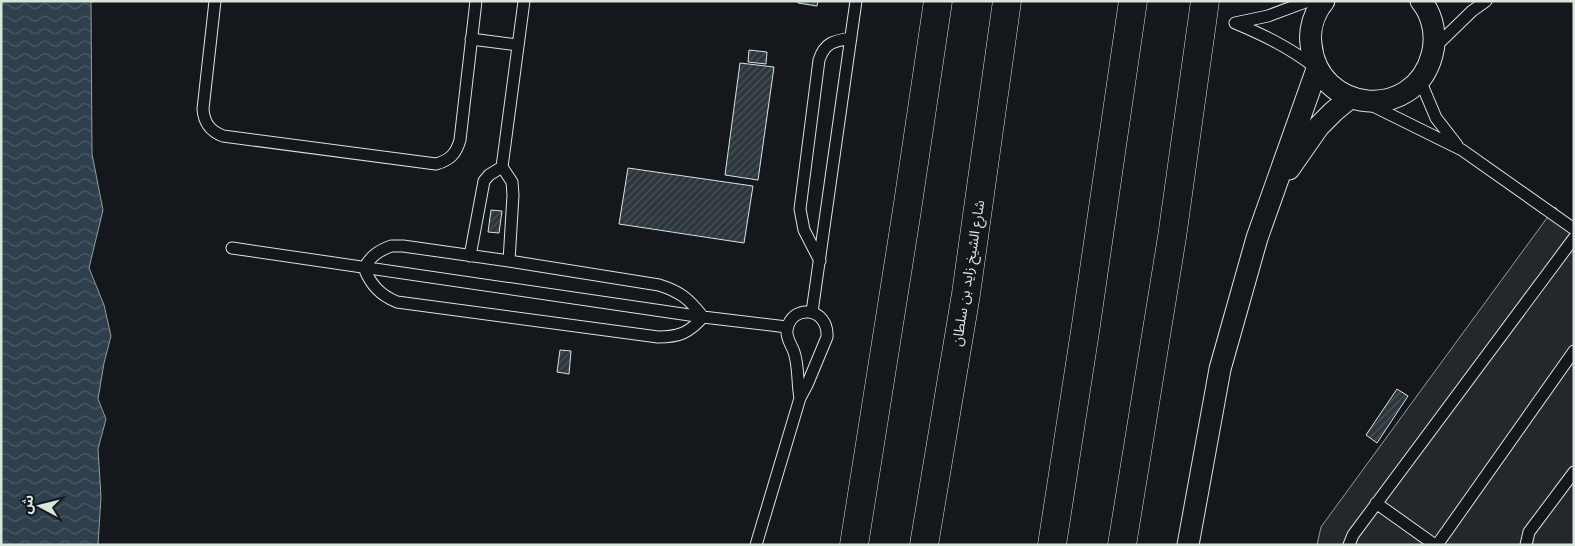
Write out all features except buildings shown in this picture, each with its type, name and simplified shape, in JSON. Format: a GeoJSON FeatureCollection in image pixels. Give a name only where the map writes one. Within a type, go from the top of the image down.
{"type":"FeatureCollection","features":[{"type":"Feature","properties":{"kind":"highway"},"geometry":{"type":"LineString","coordinates":[[854,545],[938,1]]}},
{"type":"Feature","properties":{"kind":"highway","name":"شارع الشيخ زايد بن سلطان"},"geometry":{"type":"LineString","coordinates":[[924,545],[966,294],[1007,1]]}},
{"type":"Feature","properties":{"kind":"highway"},"geometry":{"type":"LineString","coordinates":[[1052,545],[1133,1]]}},
{"type":"Feature","properties":{"kind":"highway"},"geometry":{"type":"LineString","coordinates":[[1122,545],[1172,237],[1205,1]]}},
{"type":"Feature","properties":{"kind":"street"},"geometry":{"type":"LineString","coordinates":[[1324,1],[1313,20],[1310,36],[1312,53],[1317,69],[1329,84],[1344,96],[1378,102],[1394,98],[1408,91],[1420,80],[1426,71],[1434,49],[1434,33],[1431,18],[1421,1]]}},
{"type":"Feature","properties":{"kind":"street"},"geometry":{"type":"LineString","coordinates":[[1188,545],[1220,369],[1257,238],[1317,69]]}},
{"type":"Feature","properties":{"kind":"street"},"geometry":{"type":"LineString","coordinates":[[1275,190],[1319,126],[1333,112],[1357,99]]}},
{"type":"Feature","properties":{"kind":"lane"},"geometry":{"type":"LineString","coordinates":[[215,1],[203,109],[205,122],[216,133],[223,136],[436,164],[453,156],[458,149],[476,1]]}},
{"type":"Feature","properties":{"kind":"lane"},"geometry":{"type":"LineString","coordinates":[[509,260],[513,195],[512,182],[502,167],[524,1]]}},
{"type":"Feature","properties":{"kind":"lane"},"geometry":{"type":"LineString","coordinates":[[812,312],[856,1]]}},
{"type":"Feature","properties":{"kind":"lane"},"geometry":{"type":"LineString","coordinates":[[1308,1],[1268,16],[1235,24],[1272,39],[1294,51],[1317,69]]}},
{"type":"Feature","properties":{"kind":"lane"},"geometry":{"type":"LineString","coordinates":[[1434,49],[1472,11],[1486,1]]}},
{"type":"Feature","properties":{"kind":"lane"},"geometry":{"type":"LineString","coordinates":[[820,261],[804,230],[800,209],[819,60],[822,51],[828,44],[852,38]]}},
{"type":"Feature","properties":{"kind":"lane"},"geometry":{"type":"LineString","coordinates":[[472,39],[518,45]]}},
{"type":"Feature","properties":{"kind":"lane"},"geometry":{"type":"LineString","coordinates":[[1420,80],[1436,118],[1462,150]]}},
{"type":"Feature","properties":{"kind":"lane"},"geometry":{"type":"LineString","coordinates":[[1357,99],[1462,150],[1574,229]]}},
{"type":"Feature","properties":{"kind":"lane"},"geometry":{"type":"LineString","coordinates":[[470,256],[484,181],[489,175],[502,167]]}},
{"type":"Feature","properties":{"kind":"lane"},"geometry":{"type":"LineString","coordinates":[[1350,545],[1353,535],[1376,503],[1574,238]]}},
{"type":"Feature","properties":{"kind":"lane"},"geometry":{"type":"LineString","coordinates":[[364,268],[370,258],[391,246],[509,260],[659,285],[677,291],[692,302],[703,317]]}},
{"type":"Feature","properties":{"kind":"lane"},"geometry":{"type":"LineString","coordinates":[[232,248],[703,317],[787,327]]}},
{"type":"Feature","properties":{"kind":"lane"},"geometry":{"type":"LineString","coordinates":[[364,268],[373,286],[388,298],[398,302],[658,337],[671,337],[683,334],[694,327],[703,317]]}},
{"type":"Feature","properties":{"kind":"lane"},"geometry":{"type":"LineString","coordinates":[[756,545],[800,398],[827,337],[825,322],[820,316],[812,312],[797,314],[787,327],[787,335],[796,362],[800,398]]}},
{"type":"Feature","properties":{"kind":"lane"},"geometry":{"type":"LineString","coordinates":[[1376,503],[1436,545],[1574,351]]}},
{"type":"Feature","properties":{"kind":"lane"},"geometry":{"type":"LineString","coordinates":[[1526,545],[1529,532],[1574,472]]}},
{"type":"Feature","properties":{"kind":"shaded area"},"geometry":{"type":"Polygon","coordinates":[[[1555,207],[1574,227],[1574,545],[1317,545],[1321,527],[1555,207]]]}},
{"type":"Feature","properties":{"kind":"water"},"geometry":{"type":"Polygon","coordinates":[[[1,1],[91,1],[92,154],[103,210],[89,268],[104,305],[111,336],[98,399],[106,419],[98,449],[101,497],[98,545],[1,545],[1,1]]]}}]}
